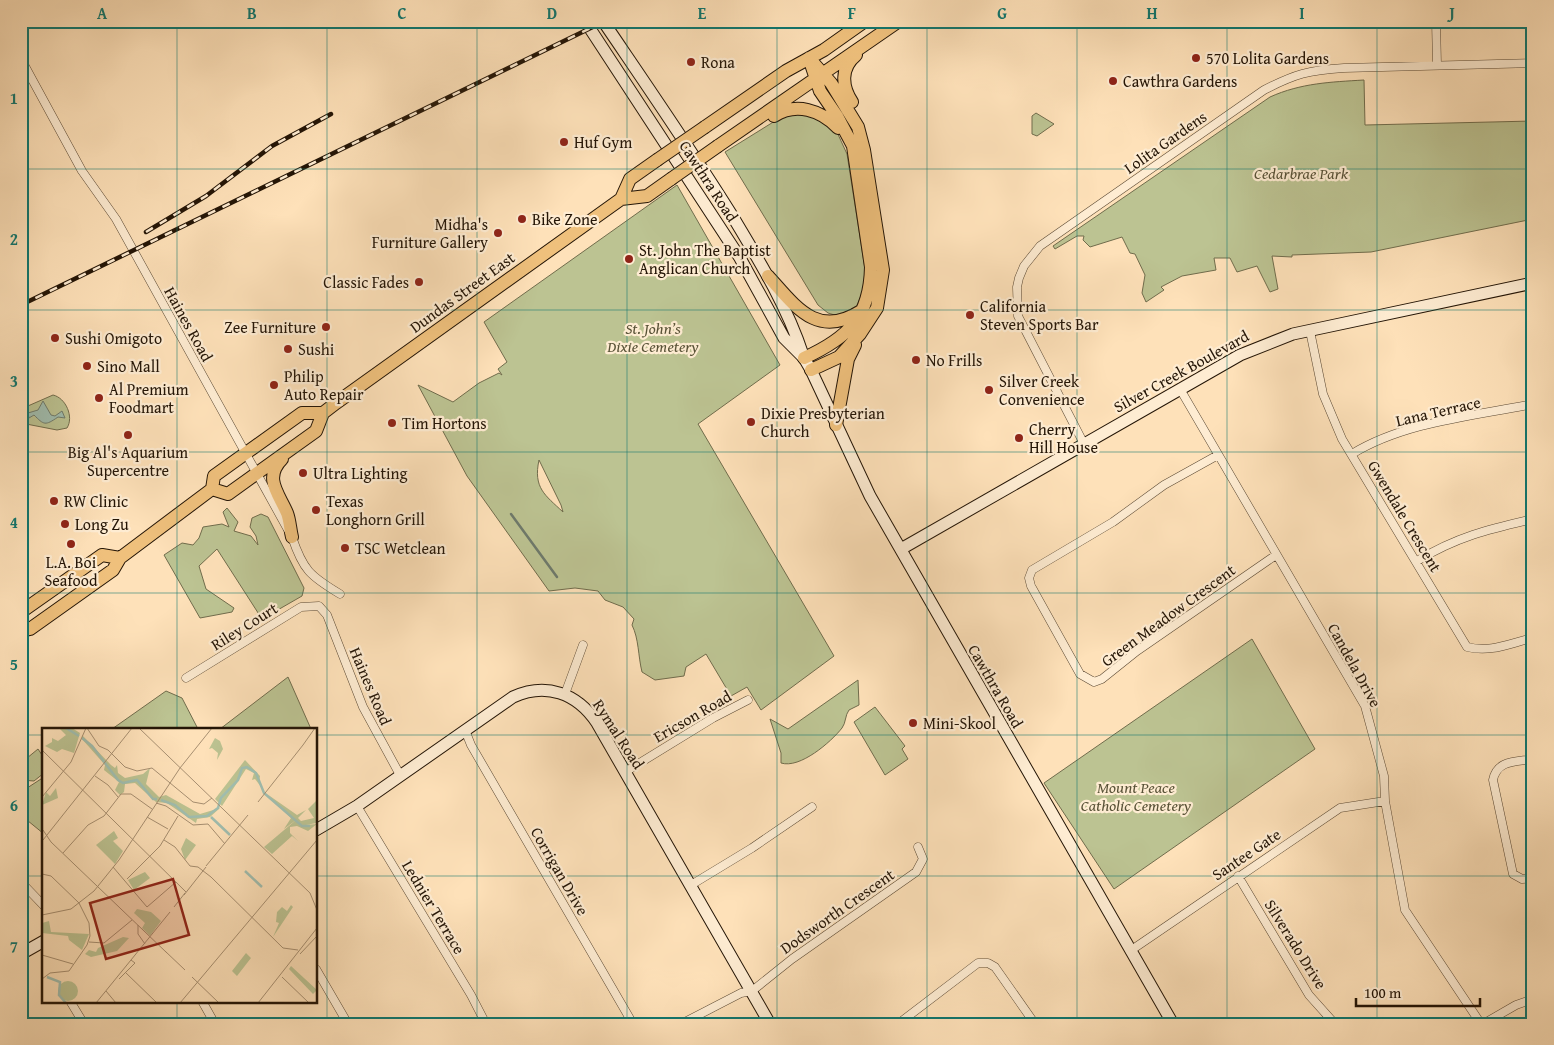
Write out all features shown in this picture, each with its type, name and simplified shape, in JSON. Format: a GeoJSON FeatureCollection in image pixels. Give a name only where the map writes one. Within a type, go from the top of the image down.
{"type":"FeatureCollection","features":[{"type":"Feature","properties":{"kind":"main road","name":"Cawthra Road"},"geometry":{"type":"LineString","coordinates":[[585,21],[719,226],[784,338],[804,358]]}},
{"type":"Feature","properties":{"kind":"main road","name":"Cawthra Road"},"geometry":{"type":"LineString","coordinates":[[603,21],[716,190],[768,276],[796,332],[804,358],[870,496],[1173,1024]]}},
{"type":"Feature","properties":{"kind":"main road","name":"Dundas Street East"},"geometry":{"type":"LineString","coordinates":[[621,199],[630,179],[786,71],[866,21]]}},
{"type":"Feature","properties":{"kind":"main road","name":"Dundas Street East"},"geometry":{"type":"LineString","coordinates":[[212,489],[228,494],[316,431],[323,413],[454,317],[621,199],[647,196],[899,21]]}},
{"type":"Feature","properties":{"kind":"main road"},"geometry":{"type":"LineString","coordinates":[[858,127],[861,118],[845,90],[846,70],[852,58],[880,38],[884,31]]}},
{"type":"Feature","properties":{"kind":"main road"},"geometry":{"type":"LineString","coordinates":[[809,58],[819,76],[849,111],[858,127],[865,157],[883,270],[877,308],[860,334],[848,359],[836,425]]}},
{"type":"Feature","properties":{"kind":"main road"},"geometry":{"type":"LineString","coordinates":[[804,358],[841,338],[851,329],[863,310],[870,284],[870,267],[857,163],[853,146],[837,116],[820,91],[819,76]]}},
{"type":"Feature","properties":{"kind":"main road"},"geometry":{"type":"LineString","coordinates":[[737,134],[749,132],[782,111],[799,109],[819,112],[828,117],[847,136]]}},
{"type":"Feature","properties":{"kind":"main road"},"geometry":{"type":"LineString","coordinates":[[768,276],[800,311],[825,322],[846,320],[863,310]]}},
{"type":"Feature","properties":{"kind":"main road","name":"Silver Creek Boulevard"},"geometry":{"type":"LineString","coordinates":[[901,549],[1240,355],[1294,334],[1533,283]]}},
{"type":"Feature","properties":{"kind":"main road"},"geometry":{"type":"LineString","coordinates":[[811,370],[839,357],[860,334]]}},
{"type":"Feature","properties":{"kind":"main road"},"geometry":{"type":"LineString","coordinates":[[21,631],[30,629],[113,570],[120,558],[212,489],[214,476],[245,453],[302,412],[323,413]]}},
{"type":"Feature","properties":{"kind":"main road"},"geometry":{"type":"LineString","coordinates":[[292,537],[287,514],[273,490],[273,483],[276,467],[295,446]]}},
{"type":"Feature","properties":{"kind":"main road"},"geometry":{"type":"LineString","coordinates":[[21,612],[102,555],[120,558]]}},
{"type":"Feature","properties":{"kind":"main road","name":"Rymal Road"},"geometry":{"type":"LineString","coordinates":[[318,829],[357,806],[513,697],[523,692],[546,690],[565,694],[577,701],[591,714],[770,1024]]}},
{"type":"Feature","properties":{"kind":"main road"},"geometry":{"type":"LineString","coordinates":[[21,946],[42,935]]}},
{"type":"Feature","properties":{"kind":"main road"},"geometry":{"type":"LineString","coordinates":[[21,954],[42,942]]}},
{"type":"Feature","properties":{"kind":"street"},"geometry":{"type":"LineString","coordinates":[[1436,21],[1437,65]]}},
{"type":"Feature","properties":{"kind":"street","name":"Haines Road"},"geometry":{"type":"LineString","coordinates":[[21,59],[82,170],[116,219],[292,537],[300,561],[310,574],[340,594]]}},
{"type":"Feature","properties":{"kind":"street","name":"Lolita Gardens"},"geometry":{"type":"LineString","coordinates":[[1084,444],[1018,316],[1016,287],[1024,266],[1040,246],[1264,90],[1293,75],[1313,70],[1344,68],[1533,63]]}},
{"type":"Feature","properties":{"kind":"street","name":"Gwendale Crescent"},"geometry":{"type":"LineString","coordinates":[[1310,331],[1324,394],[1342,439],[1467,647],[1479,650],[1492,649],[1533,638]]}},
{"type":"Feature","properties":{"kind":"street","name":"Candela Drive"},"geometry":{"type":"LineString","coordinates":[[1180,389],[1365,706],[1384,776],[1385,801],[1405,910],[1482,1024]]}},
{"type":"Feature","properties":{"kind":"street","name":"Lana Terrace"},"geometry":{"type":"LineString","coordinates":[[1352,454],[1369,444],[1425,426],[1533,404]]}},
{"type":"Feature","properties":{"kind":"street","name":"Green Meadow Crescent"},"geometry":{"type":"LineString","coordinates":[[1218,456],[1164,485],[1113,522],[1032,570],[1029,578],[1031,586],[1080,674],[1094,682],[1102,679],[1137,651],[1276,555]]}},
{"type":"Feature","properties":{"kind":"street"},"geometry":{"type":"LineString","coordinates":[[1417,561],[1438,548],[1481,530],[1533,519]]}},
{"type":"Feature","properties":{"kind":"street","name":"Haines Road"},"geometry":{"type":"LineString","coordinates":[[319,606],[328,615],[370,722],[400,776]]}},
{"type":"Feature","properties":{"kind":"street","name":"Riley Court"},"geometry":{"type":"LineString","coordinates":[[186,678],[301,607],[319,606]]}},
{"type":"Feature","properties":{"kind":"street"},"geometry":{"type":"LineString","coordinates":[[565,694],[577,655],[583,645]]}},
{"type":"Feature","properties":{"kind":"street","name":"Ericson Road"},"geometry":{"type":"LineString","coordinates":[[625,772],[713,718],[748,700]]}},
{"type":"Feature","properties":{"kind":"street","name":"Corrigan Drive"},"geometry":{"type":"LineString","coordinates":[[465,730],[471,744],[633,1024]]}},
{"type":"Feature","properties":{"kind":"street"},"geometry":{"type":"LineString","coordinates":[[1533,759],[1500,766],[1495,772],[1493,780],[1513,874],[1522,879],[1533,878]]}},
{"type":"Feature","properties":{"kind":"street","name":"Santee Gate"},"geometry":{"type":"LineString","coordinates":[[1130,951],[1340,808],[1385,801]]}},
{"type":"Feature","properties":{"kind":"street","name":"Lednier Terrace"},"geometry":{"type":"LineString","coordinates":[[357,806],[471,995],[486,1024]]}},
{"type":"Feature","properties":{"kind":"street"},"geometry":{"type":"LineString","coordinates":[[691,885],[752,848],[812,807]]}},
{"type":"Feature","properties":{"kind":"street","name":"Dodsworth Crescent"},"geometry":{"type":"LineString","coordinates":[[752,991],[792,959],[916,872],[923,859],[918,847]]}},
{"type":"Feature","properties":{"kind":"street","name":"Silverado Drive"},"geometry":{"type":"LineString","coordinates":[[1238,876],[1309,995],[1334,1024]]}},
{"type":"Feature","properties":{"kind":"street"},"geometry":{"type":"LineString","coordinates":[[21,882],[42,904]]}},
{"type":"Feature","properties":{"kind":"street"},"geometry":{"type":"LineString","coordinates":[[898,1024],[978,963],[988,963],[995,967],[1035,1024]]}},
{"type":"Feature","properties":{"kind":"street"},"geometry":{"type":"LineString","coordinates":[[318,972],[348,1024]]}},
{"type":"Feature","properties":{"kind":"street"},"geometry":{"type":"LineString","coordinates":[[681,1024],[741,993],[752,991]]}},
{"type":"Feature","properties":{"kind":"street"},"geometry":{"type":"LineString","coordinates":[[1482,1024],[1516,1005],[1533,999]]}},
{"type":"Feature","properties":{"kind":"street"},"geometry":{"type":"LineString","coordinates":[[71,1002],[84,1024]]}},
{"type":"Feature","properties":{"kind":"street"},"geometry":{"type":"LineString","coordinates":[[203,1002],[215,1024]]}},
{"type":"Feature","properties":{"kind":"green space","name":"Cedarbrae Park"},"geometry":{"type":"Polygon","coordinates":[[[1364,80],[1365,125],[1533,121],[1533,219],[1371,252],[1292,255],[1292,257],[1272,256],[1278,289],[1270,292],[1257,266],[1237,272],[1230,258],[1214,258],[1216,270],[1182,276],[1161,287],[1164,290],[1146,302],[1142,293],[1145,275],[1135,254],[1130,253],[1122,237],[1090,247],[1083,240],[1084,236],[1077,236],[1055,249],[1053,246],[1270,97],[1305,86],[1364,80]]]}},
{"type":"Feature","properties":{"kind":"green space"},"geometry":{"type":"Polygon","coordinates":[[[805,113],[836,130],[847,154],[865,269],[865,285],[857,306],[838,316],[828,313],[818,305],[725,152],[783,116],[805,113]]]}},
{"type":"Feature","properties":{"kind":"green space"},"geometry":{"type":"Polygon","coordinates":[[[1036,113],[1054,124],[1037,136],[1032,134],[1032,116],[1036,113]]]}},
{"type":"Feature","properties":{"kind":"green space","name":"St. John’s Dixie Cemetery"},"geometry":{"type":"Polygon","coordinates":[[[677,185],[780,365],[698,424],[834,656],[761,710],[747,687],[731,696],[706,654],[686,667],[684,676],[655,680],[642,672],[636,636],[632,625],[634,619],[623,607],[605,600],[598,591],[575,588],[549,591],[467,476],[418,385],[453,402],[479,383],[499,373],[502,375],[498,369],[507,362],[484,322],[677,185]],[[539,460],[539,484],[551,501],[563,512],[539,460]]]}},
{"type":"Feature","properties":{"kind":"green space"},"geometry":{"type":"Polygon","coordinates":[[[53,395],[62,400],[68,408],[70,419],[67,428],[57,430],[21,423],[21,409],[53,395]]]}},
{"type":"Feature","properties":{"kind":"green space"},"geometry":{"type":"Polygon","coordinates":[[[227,508],[238,522],[234,531],[251,536],[258,545],[256,536],[250,527],[252,518],[261,514],[268,517],[304,588],[302,596],[262,619],[217,549],[199,566],[206,589],[234,608],[232,612],[200,618],[164,555],[182,543],[193,545],[199,538],[203,527],[222,524],[229,527],[223,512],[227,508]]]}},
{"type":"Feature","properties":{"kind":"green space","name":"Mount Peace Catholic Cemetery"},"geometry":{"type":"Polygon","coordinates":[[[1252,639],[1315,749],[1114,889],[1044,783],[1252,639]]]}},
{"type":"Feature","properties":{"kind":"green space"},"geometry":{"type":"Polygon","coordinates":[[[288,677],[311,728],[221,728],[288,677]]]}},
{"type":"Feature","properties":{"kind":"green space"},"geometry":{"type":"Polygon","coordinates":[[[858,680],[859,705],[849,710],[843,726],[837,734],[823,747],[806,758],[789,764],[781,763],[781,753],[770,719],[788,729],[858,680]]]}},
{"type":"Feature","properties":{"kind":"green space"},"geometry":{"type":"Polygon","coordinates":[[[166,691],[182,698],[197,728],[113,728],[166,691]]]}},
{"type":"Feature","properties":{"kind":"green space"},"geometry":{"type":"Polygon","coordinates":[[[875,707],[905,746],[902,749],[908,759],[885,775],[854,722],[875,707]]]}},
{"type":"Feature","properties":{"kind":"green space"},"geometry":{"type":"Polygon","coordinates":[[[38,749],[42,755],[42,775],[34,781],[21,780],[21,763],[38,749]]]}},
{"type":"Feature","properties":{"kind":"green space"},"geometry":{"type":"Polygon","coordinates":[[[42,778],[42,832],[22,816],[21,792],[42,778]]]}},
{"type":"Feature","properties":{"kind":"shaded area"},"geometry":{"type":"Polygon","coordinates":[[[43,401],[51,415],[55,416],[62,411],[65,418],[58,417],[45,423],[34,415],[29,418],[28,413],[38,410],[43,401]]]}},
{"type":"Feature","properties":{"kind":"waterway"},"geometry":{"type":"LineString","coordinates":[[511,514],[557,577]]}},
{"type":"Feature","properties":{"kind":"railway"},"geometry":{"type":"LineString","coordinates":[[21,305],[605,21]]}},
{"type":"Feature","properties":{"kind":"railway"},"geometry":{"type":"LineString","coordinates":[[146,232],[206,196],[272,146],[331,114]]}},
{"type":"Feature","properties":{"kind":"place","name":"570 Lolita Gardens"},"geometry":{"type":"Point","coordinates":[1196,58]}},
{"type":"Feature","properties":{"kind":"place","name":"Rona"},"geometry":{"type":"Point","coordinates":[691,62]}},
{"type":"Feature","properties":{"kind":"place","name":"Cawthra Gardens"},"geometry":{"type":"Point","coordinates":[1113,81]}},
{"type":"Feature","properties":{"kind":"place","name":"Huf Gym"},"geometry":{"type":"Point","coordinates":[564,142]}},
{"type":"Feature","properties":{"kind":"place","name":"Bike Zone"},"geometry":{"type":"Point","coordinates":[522,219]}},
{"type":"Feature","properties":{"kind":"place","name":"Midha's Furniture Gallery"},"geometry":{"type":"Point","coordinates":[498,233]}},
{"type":"Feature","properties":{"kind":"place","name":"St. John The Baptist Anglican Church"},"geometry":{"type":"Point","coordinates":[629,259]}},
{"type":"Feature","properties":{"kind":"place","name":"Classic Fades"},"geometry":{"type":"Point","coordinates":[419,282]}},
{"type":"Feature","properties":{"kind":"place","name":"California Steven Sports Bar"},"geometry":{"type":"Point","coordinates":[970,315]}},
{"type":"Feature","properties":{"kind":"place","name":"Zee Furniture"},"geometry":{"type":"Point","coordinates":[326,327]}},
{"type":"Feature","properties":{"kind":"place","name":"Sushi Omigoto"},"geometry":{"type":"Point","coordinates":[55,338]}},
{"type":"Feature","properties":{"kind":"place","name":"Sushi"},"geometry":{"type":"Point","coordinates":[288,349]}},
{"type":"Feature","properties":{"kind":"place","name":"No Frills"},"geometry":{"type":"Point","coordinates":[916,360]}},
{"type":"Feature","properties":{"kind":"place","name":"Sino Mall"},"geometry":{"type":"Point","coordinates":[87,366]}},
{"type":"Feature","properties":{"kind":"place","name":"Philip Auto Repair"},"geometry":{"type":"Point","coordinates":[274,385]}},
{"type":"Feature","properties":{"kind":"place","name":"Silver Creek Convenience"},"geometry":{"type":"Point","coordinates":[989,390]}},
{"type":"Feature","properties":{"kind":"place","name":"Al Premium Foodmart"},"geometry":{"type":"Point","coordinates":[99,398]}},
{"type":"Feature","properties":{"kind":"place","name":"Dixie Presbyterian Church"},"geometry":{"type":"Point","coordinates":[751,422]}},
{"type":"Feature","properties":{"kind":"place","name":"Tim Hortons"},"geometry":{"type":"Point","coordinates":[392,423]}},
{"type":"Feature","properties":{"kind":"place","name":"Big Al's Aquarium Supercentre"},"geometry":{"type":"Point","coordinates":[128,435]}},
{"type":"Feature","properties":{"kind":"place","name":"Cherry Hill House"},"geometry":{"type":"Point","coordinates":[1019,438]}},
{"type":"Feature","properties":{"kind":"place","name":"Ultra Lighting"},"geometry":{"type":"Point","coordinates":[303,473]}},
{"type":"Feature","properties":{"kind":"place","name":"RW Clinic"},"geometry":{"type":"Point","coordinates":[54,501]}},
{"type":"Feature","properties":{"kind":"place","name":"Texas Longhorn Grill"},"geometry":{"type":"Point","coordinates":[316,510]}},
{"type":"Feature","properties":{"kind":"place","name":"Long Zu"},"geometry":{"type":"Point","coordinates":[65,524]}},
{"type":"Feature","properties":{"kind":"place","name":"L.A. Boi Seafood"},"geometry":{"type":"Point","coordinates":[71,544]}},
{"type":"Feature","properties":{"kind":"place","name":"TSC Wetclean"},"geometry":{"type":"Point","coordinates":[345,548]}},
{"type":"Feature","properties":{"kind":"place","name":"Mini-Skool"},"geometry":{"type":"Point","coordinates":[913,723]}}]}
